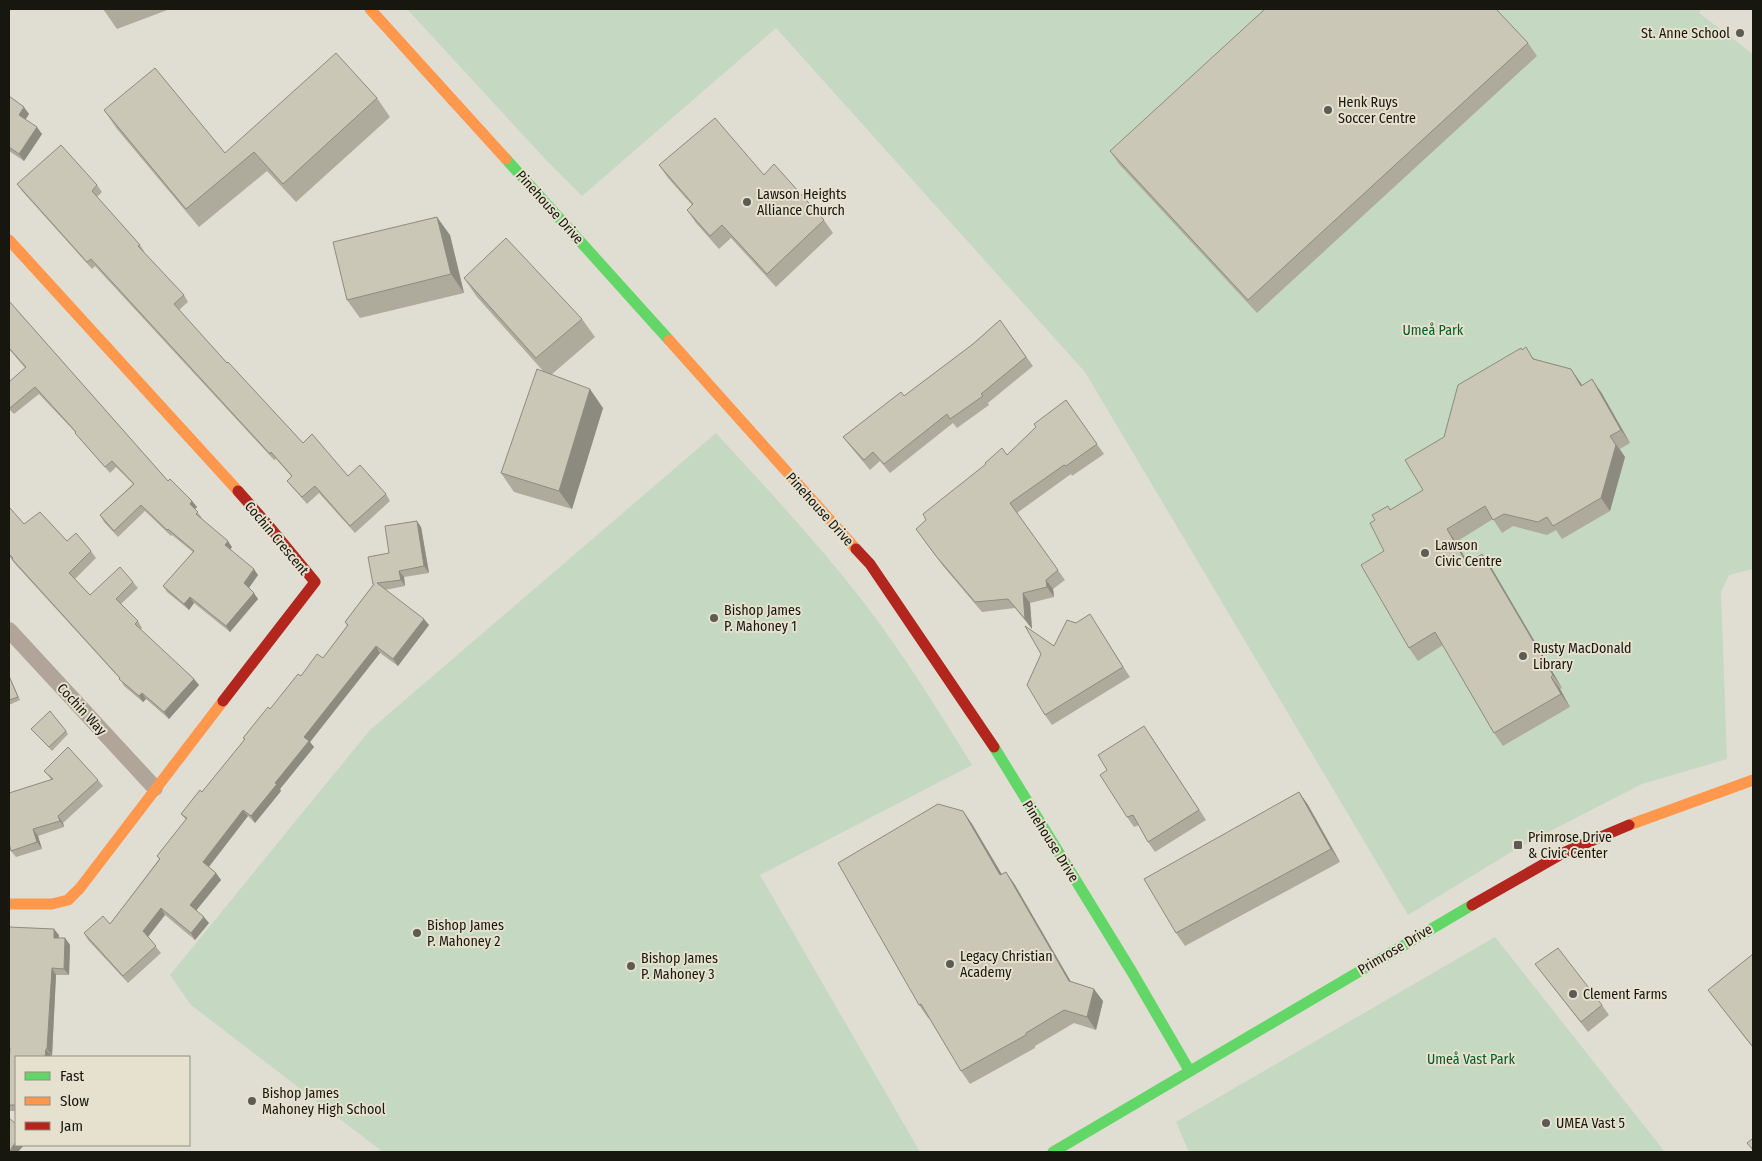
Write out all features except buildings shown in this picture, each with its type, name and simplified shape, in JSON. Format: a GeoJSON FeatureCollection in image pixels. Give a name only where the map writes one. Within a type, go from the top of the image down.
{"type":"FeatureCollection","features":[{"type":"Feature","properties":{"kind":"street","name":"Pinehouse Drive"},"geometry":{"type":"LineString","coordinates":[[370,9],[870,564],[990,742],[1132,972],[1189,1070]]}},
{"type":"Feature","properties":{"kind":"street","name":"Cochin Crescent"},"geometry":{"type":"LineString","coordinates":[[9,240],[268,525],[315,582],[80,888],[68,900],[52,904],[9,904]]}},
{"type":"Feature","properties":{"kind":"street","name":"Cochin Way"},"geometry":{"type":"LineString","coordinates":[[9,630],[155,788]]}},
{"type":"Feature","properties":{"kind":"street","name":"Primrose Drive"},"geometry":{"type":"LineString","coordinates":[[1053,1152],[1189,1070],[1565,852],[1645,818],[1753,780]]}},
{"type":"Feature","properties":{"kind":"green space","name":"Umeå Park"},"geometry":{"type":"Polygon","coordinates":[[[407,9],[1701,9],[1699,13],[1753,54],[1753,569],[1729,575],[1721,592],[1727,759],[1642,784],[1521,846],[1408,915],[1085,372],[776,28],[582,196],[547,161],[407,9]]]}},
{"type":"Feature","properties":{"kind":"green space"},"geometry":{"type":"Polygon","coordinates":[[[716,433],[811,538],[865,604],[907,663],[972,765],[760,875],[920,1152],[383,1152],[191,1005],[170,975],[370,730],[716,433]]]}},
{"type":"Feature","properties":{"kind":"green space","name":"Umeå Vast Park"},"geometry":{"type":"Polygon","coordinates":[[[1495,937],[1665,1152],[1189,1152],[1176,1122],[1495,937]]]}},
{"type":"Feature","properties":{"kind":"traffic: fast"},"geometry":{"type":"LineString","coordinates":[[506,159],[669,340]]}},
{"type":"Feature","properties":{"kind":"traffic: fast"},"geometry":{"type":"LineString","coordinates":[[994,747],[1132,972],[1189,1070]]}},
{"type":"Feature","properties":{"kind":"traffic: fast"},"geometry":{"type":"LineString","coordinates":[[1053,1152],[1472,905]]}},
{"type":"Feature","properties":{"kind":"traffic: slow"},"geometry":{"type":"LineString","coordinates":[[370,9],[506,159]]}},
{"type":"Feature","properties":{"kind":"traffic: slow"},"geometry":{"type":"LineString","coordinates":[[9,240],[238,491]]}},
{"type":"Feature","properties":{"kind":"traffic: slow"},"geometry":{"type":"LineString","coordinates":[[669,340],[856,549]]}},
{"type":"Feature","properties":{"kind":"traffic: slow"},"geometry":{"type":"LineString","coordinates":[[9,904],[52,904],[68,900],[80,888],[223,701]]}},
{"type":"Feature","properties":{"kind":"traffic: slow"},"geometry":{"type":"LineString","coordinates":[[1629,825],[1753,780]]}},
{"type":"Feature","properties":{"kind":"traffic: jam"},"geometry":{"type":"LineString","coordinates":[[223,701],[315,582],[238,491]]}},
{"type":"Feature","properties":{"kind":"traffic: jam"},"geometry":{"type":"LineString","coordinates":[[856,549],[870,564],[994,747]]}},
{"type":"Feature","properties":{"kind":"traffic: jam"},"geometry":{"type":"LineString","coordinates":[[1472,905],[1565,852],[1629,825]]}},
{"type":"Feature","properties":{"kind":"place","name":"St. Anne School"},"geometry":{"type":"Point","coordinates":[1740,33]}},
{"type":"Feature","properties":{"kind":"place","name":"Henk Ruys Soccer Centre"},"geometry":{"type":"Point","coordinates":[1328,110]}},
{"type":"Feature","properties":{"kind":"place","name":"Lawson Heights Alliance Church"},"geometry":{"type":"Point","coordinates":[747,202]}},
{"type":"Feature","properties":{"kind":"place","name":"Lawson Civic Centre"},"geometry":{"type":"Point","coordinates":[1425,553]}},
{"type":"Feature","properties":{"kind":"place","name":"Bishop James P. Mahoney 1"},"geometry":{"type":"Point","coordinates":[714,618]}},
{"type":"Feature","properties":{"kind":"place","name":"Rusty MacDonald Library"},"geometry":{"type":"Point","coordinates":[1523,656]}},
{"type":"Feature","properties":{"kind":"place","name":"Primrose Drive & Civic Center"},"geometry":{"type":"Point","coordinates":[1518,845]}},
{"type":"Feature","properties":{"kind":"place","name":"Bishop James P. Mahoney 2"},"geometry":{"type":"Point","coordinates":[417,933]}},
{"type":"Feature","properties":{"kind":"place","name":"Legacy Christian Academy"},"geometry":{"type":"Point","coordinates":[950,964]}},
{"type":"Feature","properties":{"kind":"place","name":"Bishop James P. Mahoney 3"},"geometry":{"type":"Point","coordinates":[631,966]}},
{"type":"Feature","properties":{"kind":"place","name":"Clement Farms"},"geometry":{"type":"Point","coordinates":[1573,994]}},
{"type":"Feature","properties":{"kind":"place","name":"Bishop James Mahoney High School"},"geometry":{"type":"Point","coordinates":[252,1101]}},
{"type":"Feature","properties":{"kind":"place","name":"UMEA Vast 5"},"geometry":{"type":"Point","coordinates":[1546,1123]}}]}
